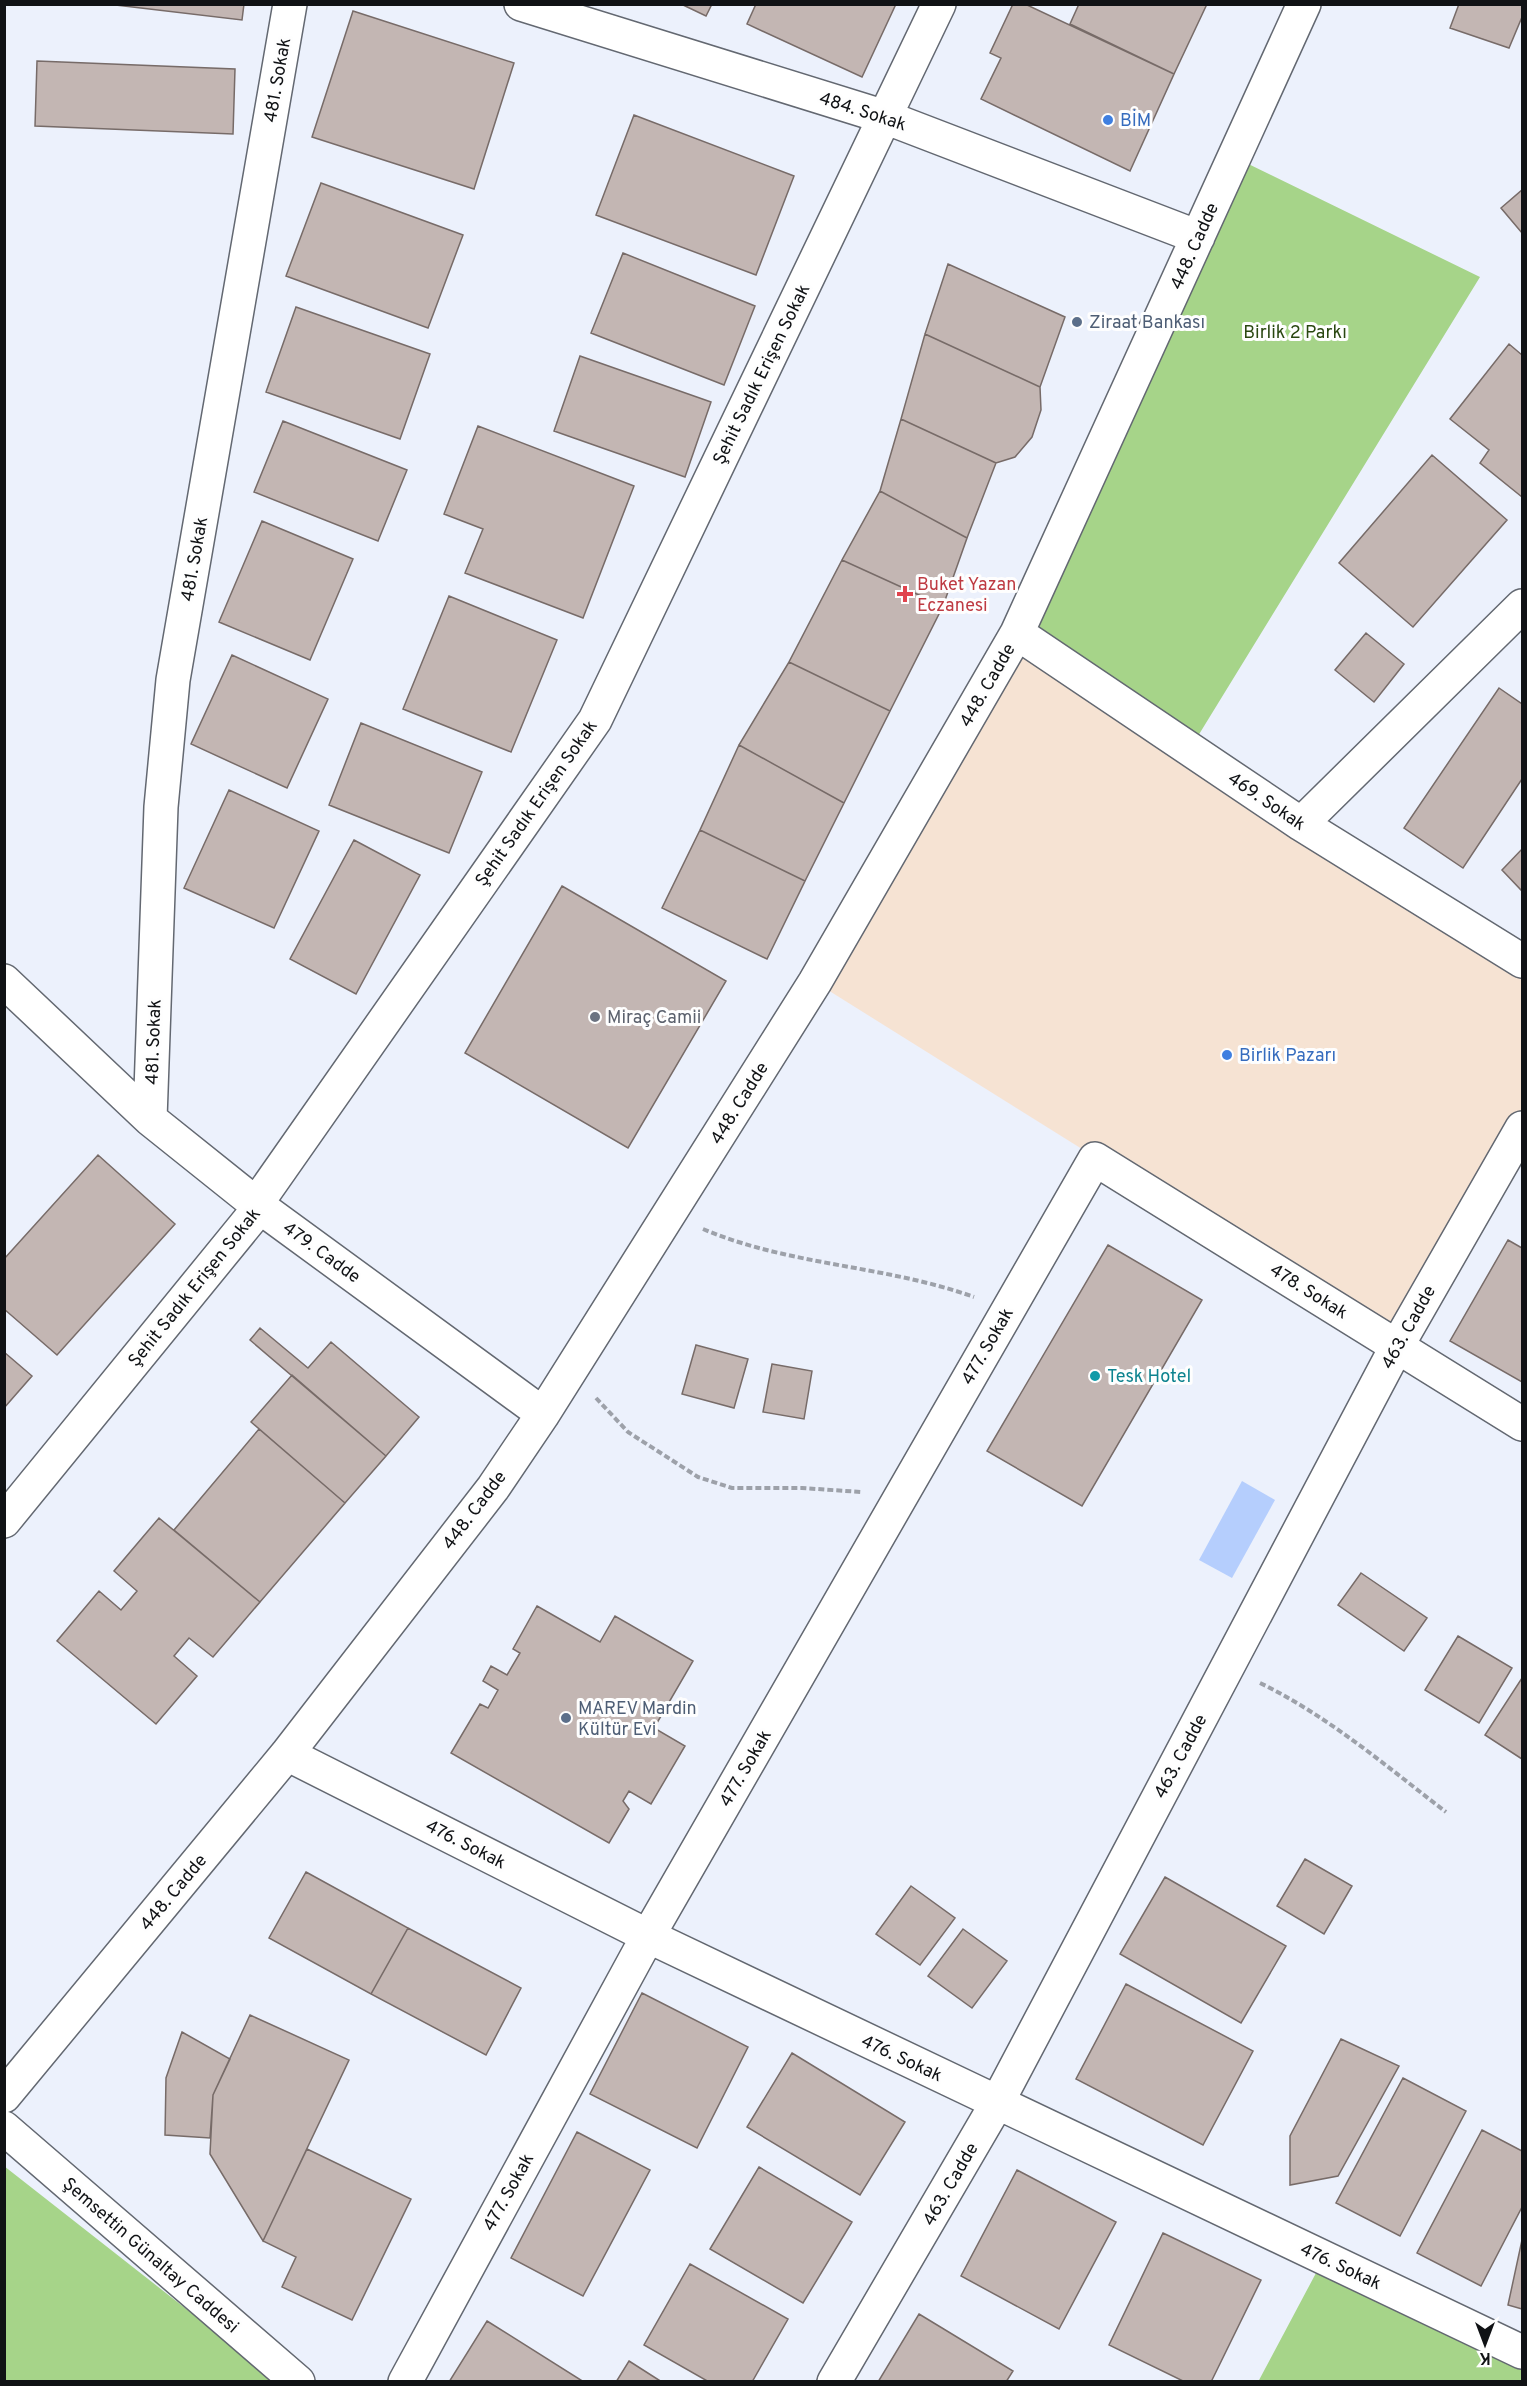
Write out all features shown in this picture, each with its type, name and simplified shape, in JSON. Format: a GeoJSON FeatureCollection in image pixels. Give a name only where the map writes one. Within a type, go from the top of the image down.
{"type":"FeatureCollection","features":[{"type":"Feature","properties":{"kind":"street","name":"481. Sokak"},"geometry":{"type":"LineString","coordinates":[[150,1119],[161,807],[173,680],[290,4]]}},
{"type":"Feature","properties":{"kind":"street","name":"484. Sokak"},"geometry":{"type":"LineString","coordinates":[[521,4],[885,117],[1198,237]]}},
{"type":"Feature","properties":{"kind":"street","name":"Şehit Sadık Erişen Sokak"},"geometry":{"type":"LineString","coordinates":[[4,1521],[260,1207],[261,1197],[595,720],[939,4]]}},
{"type":"Feature","properties":{"kind":"street","name":"448. Cadde"},"geometry":{"type":"LineString","coordinates":[[4,2096],[287,1754],[492,1488],[543,1414],[815,982],[1017,633],[1304,4]]}},
{"type":"Feature","properties":{"kind":"street"},"geometry":{"type":"LineString","coordinates":[[1301,824],[1522,606]]}},
{"type":"Feature","properties":{"kind":"street","name":"469. Sokak"},"geometry":{"type":"LineString","coordinates":[[1017,633],[1301,824],[1522,961]]}},
{"type":"Feature","properties":{"kind":"street","name":"479. Cadde"},"geometry":{"type":"LineString","coordinates":[[4,981],[150,1119],[260,1207],[543,1414]]}},
{"type":"Feature","properties":{"kind":"street","name":"463. Cadde"},"geometry":{"type":"LineString","coordinates":[[834,2382],[997,2103],[1397,1346],[1522,1128]]}},
{"type":"Feature","properties":{"kind":"street","name":"478. Sokak"},"geometry":{"type":"LineString","coordinates":[[1095,1159],[1522,1424]]}},
{"type":"Feature","properties":{"kind":"street","name":"477. Sokak"},"geometry":{"type":"LineString","coordinates":[[405,2382],[648,1936],[1095,1159]]}},
{"type":"Feature","properties":{"kind":"street","name":"476. Sokak"},"geometry":{"type":"LineString","coordinates":[[287,1754],[648,1936],[1522,2352]]}},
{"type":"Feature","properties":{"kind":"street","name":"Şemsettin Günaltay Caddesi"},"geometry":{"type":"LineString","coordinates":[[4,2128],[298,2382]]}},
{"type":"Feature","properties":{"kind":"path"},"geometry":{"type":"LineString","coordinates":[[668,1215],[767,1252],[947,1287],[1009,1309]]}},
{"type":"Feature","properties":{"kind":"path"},"geometry":{"type":"LineString","coordinates":[[570,1371],[628,1432],[698,1477],[732,1488],[856,1490],[895,1506]]}},
{"type":"Feature","properties":{"kind":"path"},"geometry":{"type":"LineString","coordinates":[[1227,1667],[1286,1696],[1346,1735],[1446,1812]]}},
{"type":"Feature","properties":{"kind":"shaded area","name":"Birlik Pazarı"},"geometry":{"type":"Polygon","coordinates":[[[1017,633],[1522,961],[1522,1128],[1397,1346],[815,982],[1017,633]]]}},
{"type":"Feature","properties":{"kind":"green space","name":"Birlik 2 Parkı"},"geometry":{"type":"Polygon","coordinates":[[[1234,157],[1480,277],[1190,749],[1017,633],[1234,157]]]}},
{"type":"Feature","properties":{"kind":"green space"},"geometry":{"type":"Polygon","coordinates":[[[4,2166],[222,2337],[273,2381],[5,2381],[4,2166]]]}},
{"type":"Feature","properties":{"kind":"green space"},"geometry":{"type":"Polygon","coordinates":[[[1324,2258],[1522,2352],[1522,2381],[1258,2382],[1324,2258]]]}},
{"type":"Feature","properties":{"kind":"water"},"geometry":{"type":"Polygon","coordinates":[[[1242,1481],[1275,1500],[1232,1578],[1199,1560],[1242,1481]]]}},
{"type":"Feature","properties":{"kind":"building"},"geometry":{"type":"Polygon","coordinates":[[[107,4],[244,4],[242,20],[107,4]]]}},
{"type":"Feature","properties":{"kind":"building"},"geometry":{"type":"Polygon","coordinates":[[[681,4],[712,4],[706,16],[681,4]]]}},
{"type":"Feature","properties":{"kind":"building"},"geometry":{"type":"Polygon","coordinates":[[[756,4],[896,4],[862,77],[747,24],[756,4]]]}},
{"type":"Feature","properties":{"kind":"building"},"geometry":{"type":"Polygon","coordinates":[[[1013,4],[1025,4],[1174,74],[1130,171],[981,99],[1001,58],[990,53],[1013,4]]]}},
{"type":"Feature","properties":{"kind":"building"},"geometry":{"type":"Polygon","coordinates":[[[1079,4],[1207,4],[1174,74],[1070,24],[1079,4]]]}},
{"type":"Feature","properties":{"kind":"building"},"geometry":{"type":"Polygon","coordinates":[[[1459,4],[1522,4],[1522,17],[1509,48],[1450,28],[1459,4]]]}},
{"type":"Feature","properties":{"kind":"building"},"geometry":{"type":"Polygon","coordinates":[[[353,11],[514,63],[474,189],[312,137],[353,11]]]}},
{"type":"Feature","properties":{"kind":"building"},"geometry":{"type":"Polygon","coordinates":[[[37,61],[235,69],[233,134],[35,126],[37,61]]]}},
{"type":"Feature","properties":{"kind":"building"},"geometry":{"type":"Polygon","coordinates":[[[634,115],[794,176],[756,275],[596,215],[634,115]]]}},
{"type":"Feature","properties":{"kind":"building"},"geometry":{"type":"Polygon","coordinates":[[[321,183],[463,235],[428,328],[286,276],[321,183]]]}},
{"type":"Feature","properties":{"kind":"building"},"geometry":{"type":"Polygon","coordinates":[[[1522,190],[1522,233],[1501,208],[1522,190]]]}},
{"type":"Feature","properties":{"kind":"building"},"geometry":{"type":"Polygon","coordinates":[[[623,253],[755,306],[724,385],[591,333],[623,253]]]}},
{"type":"Feature","properties":{"kind":"building"},"geometry":{"type":"Polygon","coordinates":[[[948,264],[1065,317],[1040,387],[925,334],[948,264]]]}},
{"type":"Feature","properties":{"kind":"building"},"geometry":{"type":"Polygon","coordinates":[[[296,307],[430,354],[400,439],[266,392],[296,307]]]}},
{"type":"Feature","properties":{"kind":"building"},"geometry":{"type":"Polygon","coordinates":[[[925,334],[1040,387],[1041,410],[1032,437],[1015,457],[996,463],[901,419],[925,334]]]}},
{"type":"Feature","properties":{"kind":"building"},"geometry":{"type":"Polygon","coordinates":[[[1509,344],[1522,355],[1522,497],[1480,463],[1489,450],[1450,419],[1509,344]]]}},
{"type":"Feature","properties":{"kind":"building"},"geometry":{"type":"Polygon","coordinates":[[[580,356],[711,402],[685,477],[554,431],[580,356]]]}},
{"type":"Feature","properties":{"kind":"building"},"geometry":{"type":"Polygon","coordinates":[[[901,419],[996,463],[967,538],[880,491],[901,419]]]}},
{"type":"Feature","properties":{"kind":"building"},"geometry":{"type":"Polygon","coordinates":[[[283,421],[407,470],[378,541],[254,492],[283,421]]]}},
{"type":"Feature","properties":{"kind":"building"},"geometry":{"type":"Polygon","coordinates":[[[478,426],[634,486],[583,618],[465,573],[483,529],[444,514],[478,426]]]}},
{"type":"Feature","properties":{"kind":"building"},"geometry":{"type":"Polygon","coordinates":[[[1432,455],[1507,520],[1413,627],[1339,563],[1432,455]]]}},
{"type":"Feature","properties":{"kind":"building"},"geometry":{"type":"Polygon","coordinates":[[[880,491],[967,538],[943,606],[842,560],[880,491]]]}},
{"type":"Feature","properties":{"kind":"building"},"geometry":{"type":"Polygon","coordinates":[[[262,521],[353,559],[310,660],[219,622],[262,521]]]}},
{"type":"Feature","properties":{"kind":"building"},"geometry":{"type":"Polygon","coordinates":[[[842,560],[943,606],[890,711],[789,662],[842,560]]]}},
{"type":"Feature","properties":{"kind":"building"},"geometry":{"type":"Polygon","coordinates":[[[449,596],[557,640],[511,752],[403,709],[449,596]]]}},
{"type":"Feature","properties":{"kind":"building"},"geometry":{"type":"Polygon","coordinates":[[[1366,633],[1404,664],[1374,702],[1335,670],[1366,633]]]}},
{"type":"Feature","properties":{"kind":"building"},"geometry":{"type":"Polygon","coordinates":[[[232,655],[328,699],[287,788],[191,744],[232,655]]]}},
{"type":"Feature","properties":{"kind":"building"},"geometry":{"type":"Polygon","coordinates":[[[789,662],[890,711],[844,803],[739,745],[789,662]]]}},
{"type":"Feature","properties":{"kind":"building"},"geometry":{"type":"Polygon","coordinates":[[[1499,688],[1522,704],[1522,779],[1463,868],[1404,828],[1499,688]]]}},
{"type":"Feature","properties":{"kind":"building"},"geometry":{"type":"Polygon","coordinates":[[[361,723],[482,772],[449,853],[329,805],[361,723]]]}},
{"type":"Feature","properties":{"kind":"building"},"geometry":{"type":"Polygon","coordinates":[[[739,745],[844,803],[805,881],[700,830],[739,745]]]}},
{"type":"Feature","properties":{"kind":"building"},"geometry":{"type":"Polygon","coordinates":[[[229,790],[319,831],[274,928],[184,888],[229,790]]]}},
{"type":"Feature","properties":{"kind":"building"},"geometry":{"type":"Polygon","coordinates":[[[700,830],[805,881],[767,959],[662,908],[700,830]]]}},
{"type":"Feature","properties":{"kind":"building"},"geometry":{"type":"Polygon","coordinates":[[[354,840],[420,875],[356,994],[290,959],[354,840]]]}},
{"type":"Feature","properties":{"kind":"building"},"geometry":{"type":"Polygon","coordinates":[[[1522,849],[1522,891],[1502,870],[1522,849]]]}},
{"type":"Feature","properties":{"kind":"building","name":"Miraç Camii"},"geometry":{"type":"Polygon","coordinates":[[[562,886],[726,981],[628,1148],[465,1053],[562,886]]]}},
{"type":"Feature","properties":{"kind":"building"},"geometry":{"type":"Polygon","coordinates":[[[98,1155],[175,1224],[57,1355],[4,1309],[4,1259],[98,1155]]]}},
{"type":"Feature","properties":{"kind":"building"},"geometry":{"type":"Polygon","coordinates":[[[1508,1240],[1522,1248],[1522,1382],[1450,1341],[1508,1240]]]}},
{"type":"Feature","properties":{"kind":"building","name":"Tesk Hotel"},"geometry":{"type":"Polygon","coordinates":[[[1108,1245],[1202,1300],[1082,1506],[987,1451],[1108,1245]]]}},
{"type":"Feature","properties":{"kind":"building"},"geometry":{"type":"Polygon","coordinates":[[[260,1328],[308,1368],[331,1342],[419,1417],[386,1456],[250,1340],[260,1328]]]}},
{"type":"Feature","properties":{"kind":"building"},"geometry":{"type":"Polygon","coordinates":[[[696,1345],[748,1359],[734,1408],[682,1394],[696,1345]]]}},
{"type":"Feature","properties":{"kind":"building"},"geometry":{"type":"Polygon","coordinates":[[[4,1352],[32,1376],[4,1408],[4,1352]]]}},
{"type":"Feature","properties":{"kind":"building"},"geometry":{"type":"Polygon","coordinates":[[[772,1364],[812,1371],[804,1419],[763,1412],[772,1364]]]}},
{"type":"Feature","properties":{"kind":"building"},"geometry":{"type":"Polygon","coordinates":[[[292,1375],[386,1456],[345,1503],[251,1422],[292,1375]]]}},
{"type":"Feature","properties":{"kind":"building"},"geometry":{"type":"Polygon","coordinates":[[[259,1429],[345,1503],[260,1602],[174,1530],[259,1429]]]}},
{"type":"Feature","properties":{"kind":"building"},"geometry":{"type":"Polygon","coordinates":[[[159,1518],[260,1602],[213,1657],[189,1638],[174,1656],[197,1676],[156,1724],[57,1641],[99,1591],[121,1610],[137,1591],[114,1571],[159,1518]]]}},
{"type":"Feature","properties":{"kind":"building"},"geometry":{"type":"Polygon","coordinates":[[[1361,1573],[1427,1618],[1404,1651],[1338,1605],[1361,1573]]]}},
{"type":"Feature","properties":{"kind":"building","name":"MAREV Mardin Kültür Evi"},"geometry":{"type":"Polygon","coordinates":[[[537,1606],[600,1642],[615,1616],[693,1661],[654,1728],[685,1746],[651,1804],[629,1791],[623,1801],[629,1809],[609,1843],[451,1753],[480,1704],[488,1708],[498,1690],[483,1681],[491,1666],[507,1675],[520,1653],[513,1649],[537,1606]]]}},
{"type":"Feature","properties":{"kind":"building"},"geometry":{"type":"Polygon","coordinates":[[[1458,1636],[1512,1668],[1479,1723],[1425,1690],[1458,1636]]]}},
{"type":"Feature","properties":{"kind":"building"},"geometry":{"type":"Polygon","coordinates":[[[1522,1678],[1522,1759],[1485,1735],[1522,1678]]]}},
{"type":"Feature","properties":{"kind":"building"},"geometry":{"type":"Polygon","coordinates":[[[1305,1859],[1352,1886],[1324,1934],[1277,1906],[1305,1859]]]}},
{"type":"Feature","properties":{"kind":"building"},"geometry":{"type":"Polygon","coordinates":[[[306,1872],[408,1928],[371,1994],[269,1938],[306,1872]]]}},
{"type":"Feature","properties":{"kind":"building"},"geometry":{"type":"Polygon","coordinates":[[[1165,1877],[1286,1946],[1241,2023],[1120,1954],[1165,1877]]]}},
{"type":"Feature","properties":{"kind":"building"},"geometry":{"type":"Polygon","coordinates":[[[911,1886],[955,1918],[920,1965],[876,1934],[911,1886]]]}},
{"type":"Feature","properties":{"kind":"building"},"geometry":{"type":"Polygon","coordinates":[[[408,1928],[521,1988],[486,2055],[371,1994],[408,1928]]]}},
{"type":"Feature","properties":{"kind":"building"},"geometry":{"type":"Polygon","coordinates":[[[963,1929],[1007,1961],[972,2008],[928,1976],[963,1929]]]}},
{"type":"Feature","properties":{"kind":"building"},"geometry":{"type":"Polygon","coordinates":[[[1126,1984],[1253,2051],[1203,2145],[1076,2079],[1126,1984]]]}},
{"type":"Feature","properties":{"kind":"building"},"geometry":{"type":"Polygon","coordinates":[[[642,1993],[748,2047],[697,2148],[590,2094],[642,1993]]]}},
{"type":"Feature","properties":{"kind":"building"},"geometry":{"type":"Polygon","coordinates":[[[250,2015],[349,2060],[263,2241],[210,2154],[213,2095],[250,2015]]]}},
{"type":"Feature","properties":{"kind":"building"},"geometry":{"type":"Polygon","coordinates":[[[182,2032],[230,2059],[213,2095],[210,2138],[165,2135],[166,2078],[182,2032]]]}},
{"type":"Feature","properties":{"kind":"building"},"geometry":{"type":"Polygon","coordinates":[[[1341,2039],[1399,2066],[1338,2176],[1290,2185],[1290,2136],[1341,2039]]]}},
{"type":"Feature","properties":{"kind":"building"},"geometry":{"type":"Polygon","coordinates":[[[792,2053],[905,2122],[860,2195],[747,2127],[792,2053]]]}},
{"type":"Feature","properties":{"kind":"building"},"geometry":{"type":"Polygon","coordinates":[[[1403,2078],[1466,2111],[1400,2236],[1336,2203],[1403,2078]]]}},
{"type":"Feature","properties":{"kind":"building"},"geometry":{"type":"Polygon","coordinates":[[[1482,2130],[1522,2151],[1522,2207],[1481,2286],[1417,2253],[1482,2130]]]}},
{"type":"Feature","properties":{"kind":"building"},"geometry":{"type":"Polygon","coordinates":[[[577,2132],[650,2170],[583,2296],[511,2258],[577,2132]]]}},
{"type":"Feature","properties":{"kind":"building"},"geometry":{"type":"Polygon","coordinates":[[[307,2149],[411,2199],[352,2320],[282,2287],[296,2257],[263,2241],[307,2149]]]}},
{"type":"Feature","properties":{"kind":"building"},"geometry":{"type":"Polygon","coordinates":[[[759,2167],[852,2222],[803,2303],[710,2249],[759,2167]]]}},
{"type":"Feature","properties":{"kind":"building"},"geometry":{"type":"Polygon","coordinates":[[[1017,2170],[1116,2222],[1059,2329],[961,2276],[1017,2170]]]}},
{"type":"Feature","properties":{"kind":"building"},"geometry":{"type":"Polygon","coordinates":[[[1163,2233],[1261,2280],[1211,2382],[1185,2382],[1109,2345],[1163,2233]]]}},
{"type":"Feature","properties":{"kind":"building"},"geometry":{"type":"Polygon","coordinates":[[[1522,2240],[1522,2309],[1508,2305],[1522,2240]]]}},
{"type":"Feature","properties":{"kind":"building"},"geometry":{"type":"Polygon","coordinates":[[[690,2264],[788,2319],[752,2382],[709,2382],[644,2345],[690,2264]]]}},
{"type":"Feature","properties":{"kind":"building"},"geometry":{"type":"Polygon","coordinates":[[[919,2314],[1013,2371],[1006,2382],[878,2382],[919,2314]]]}},
{"type":"Feature","properties":{"kind":"building"},"geometry":{"type":"Polygon","coordinates":[[[487,2321],[584,2382],[449,2382],[487,2321]]]}},
{"type":"Feature","properties":{"kind":"building"},"geometry":{"type":"Polygon","coordinates":[[[629,2361],[662,2382],[616,2382],[629,2361]]]}},
{"type":"Feature","properties":{"kind":"place","name":"BİM"},"geometry":{"type":"Point","coordinates":[1108,120]}},
{"type":"Feature","properties":{"kind":"place","name":"Ziraat Bankası"},"geometry":{"type":"Point","coordinates":[1077,322]}},
{"type":"Feature","properties":{"kind":"place","name":"Buket Yazan Eczanesi"},"geometry":{"type":"Point","coordinates":[905,594]}},
{"type":"Feature","properties":{"kind":"place","name":"Miraç Camii"},"geometry":{"type":"Point","coordinates":[595,1017]}},
{"type":"Feature","properties":{"kind":"place","name":"Birlik Pazarı"},"geometry":{"type":"Point","coordinates":[1227,1055]}},
{"type":"Feature","properties":{"kind":"place","name":"Tesk Hotel"},"geometry":{"type":"Point","coordinates":[1095,1376]}},
{"type":"Feature","properties":{"kind":"place","name":"MAREV Mardin Kültür Evi"},"geometry":{"type":"Point","coordinates":[566,1718]}}]}
